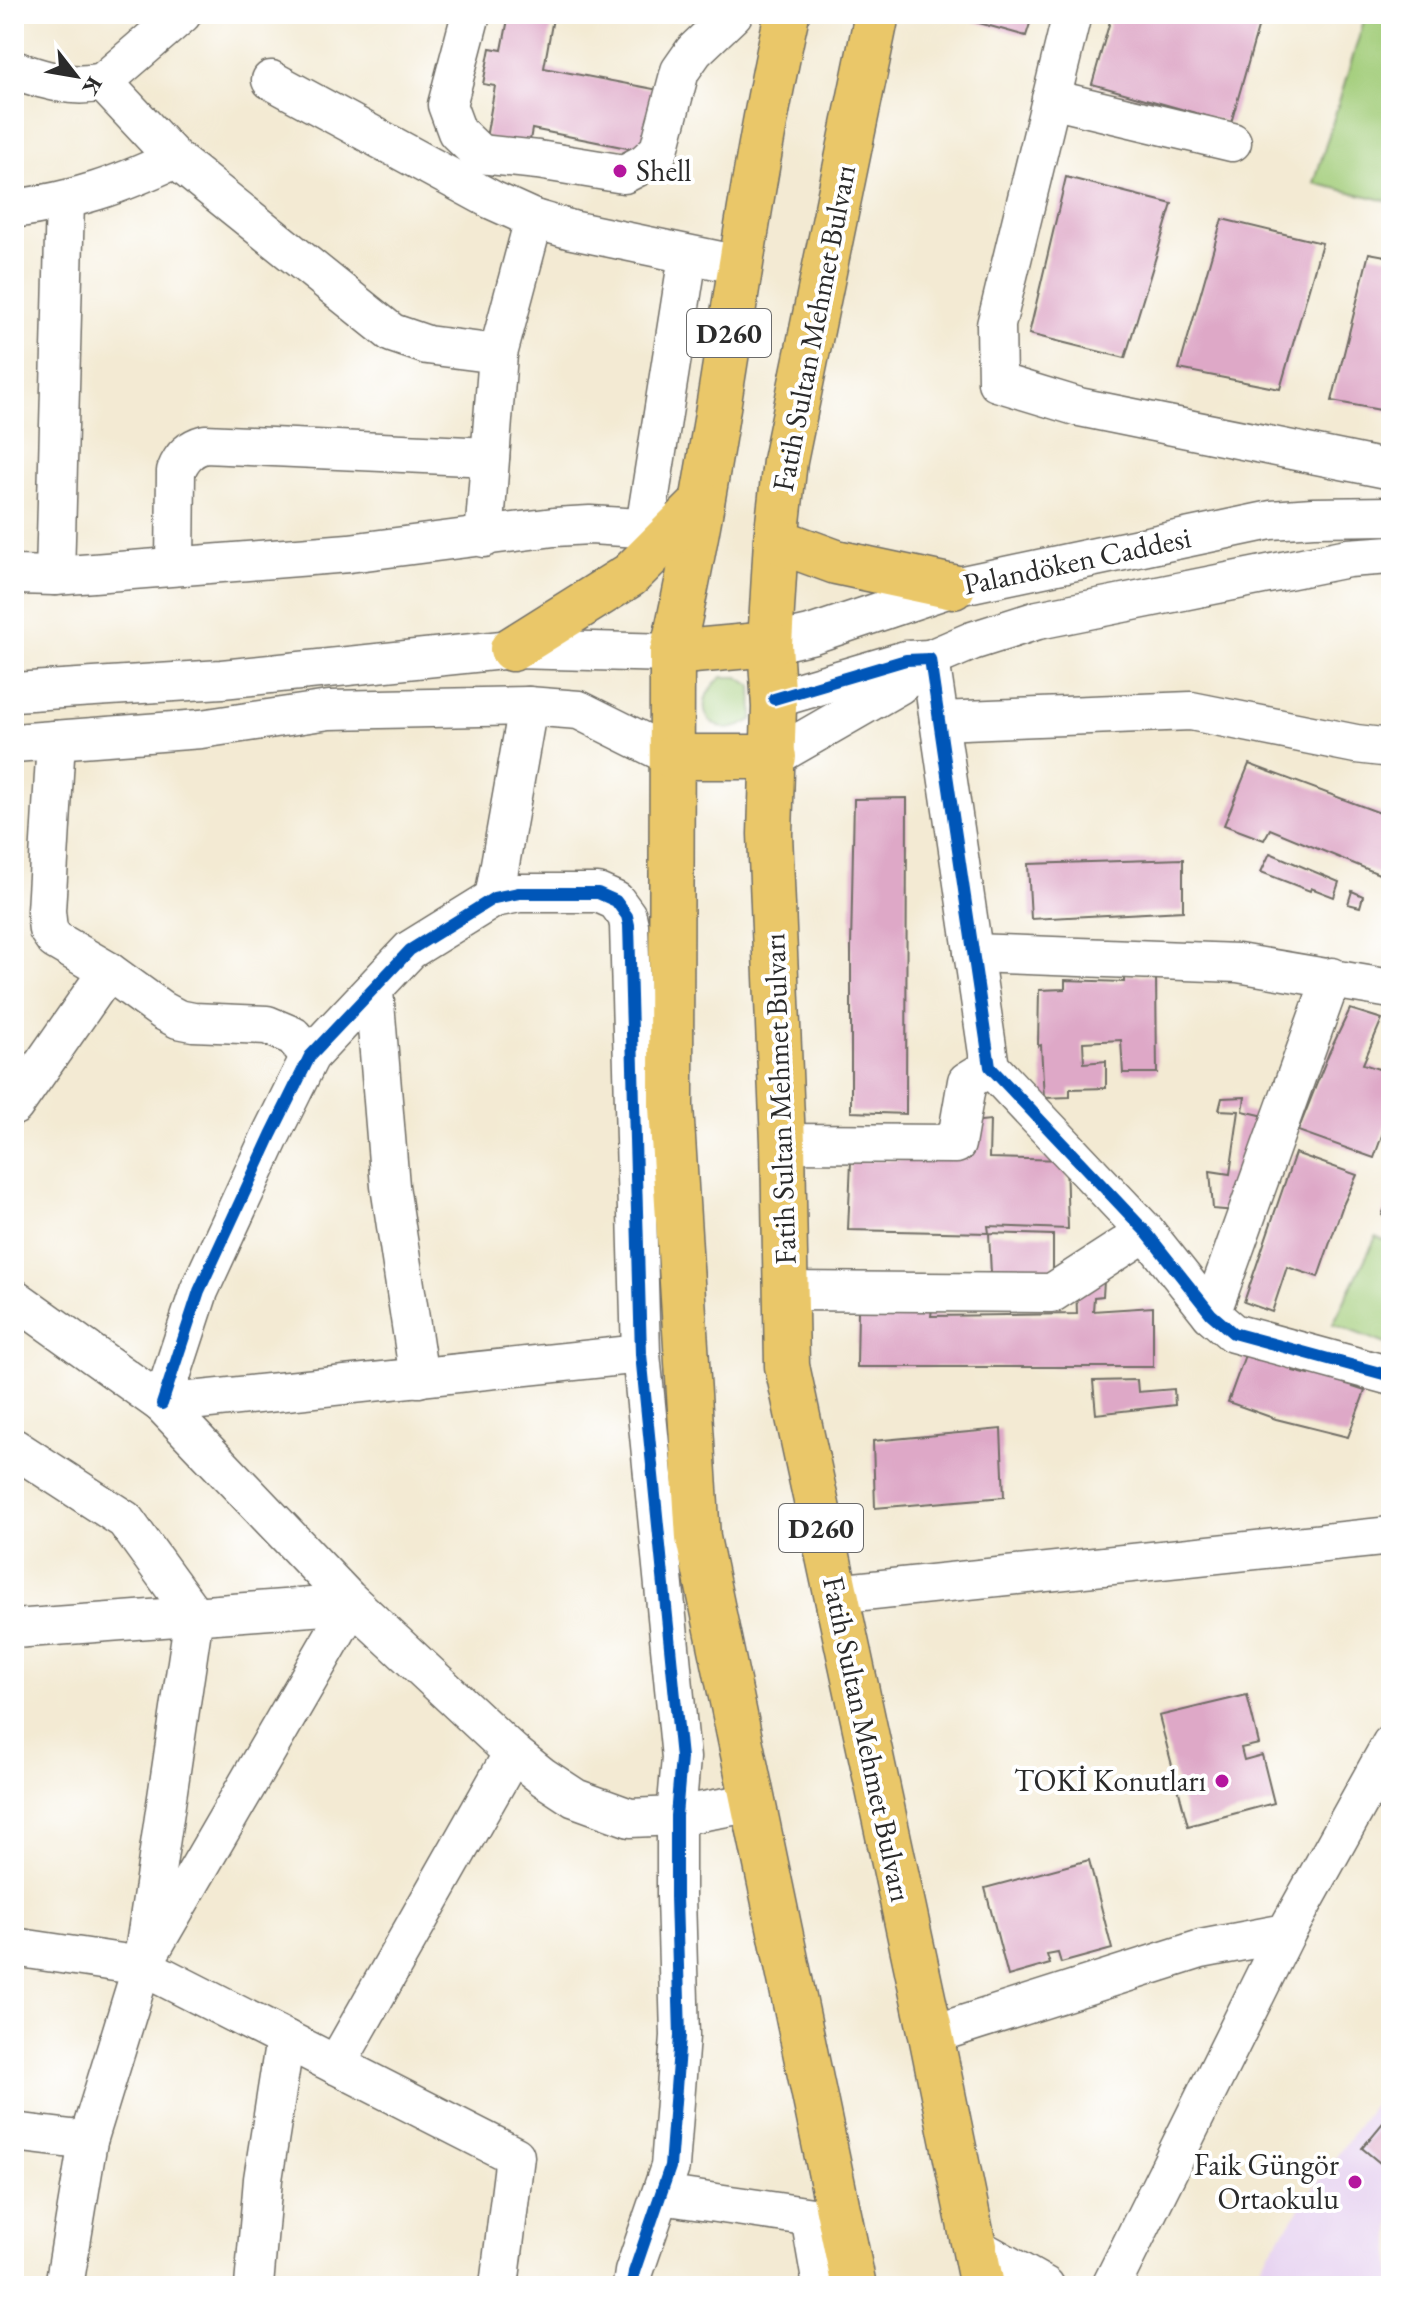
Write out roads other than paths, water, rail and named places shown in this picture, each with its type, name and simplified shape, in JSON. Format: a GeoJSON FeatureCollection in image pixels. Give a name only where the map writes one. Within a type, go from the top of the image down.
{"type":"FeatureCollection","features":[{"type":"Feature","properties":{"kind":"highway","name":"Fatih Sultan Mehmet Bulvarı"},"geometry":{"type":"LineString","coordinates":[[770,644],[776,540],[785,461],[877,14]]}},
{"type":"Feature","properties":{"kind":"highway","name":"D260"},"geometry":{"type":"LineString","coordinates":[[785,21],[740,265],[674,520],[671,1106],[698,1538],[755,1802],[825,2219],[854,2286]]}},
{"type":"Feature","properties":{"kind":"highway"},"geometry":{"type":"LineString","coordinates":[[512,649],[630,575],[674,520]]}},
{"type":"Feature","properties":{"kind":"highway"},"geometry":{"type":"LineString","coordinates":[[776,540],[836,562],[953,587]]}},
{"type":"Feature","properties":{"kind":"highway","name":"D260"},"geometry":{"type":"LineString","coordinates":[[770,644],[774,757]]}},
{"type":"Feature","properties":{"kind":"highway"},"geometry":{"type":"LineString","coordinates":[[672,653],[770,644]]}},
{"type":"Feature","properties":{"kind":"highway"},"geometry":{"type":"LineString","coordinates":[[673,757],[774,757]]}},
{"type":"Feature","properties":{"kind":"highway","name":"Fatih Sultan Mehmet Bulvarı"},"geometry":{"type":"LineString","coordinates":[[774,757],[770,834],[783,1143],[787,1366],[978,2266]]}},
{"type":"Feature","properties":{"kind":"street"},"geometry":{"type":"LineString","coordinates":[[14,70],[62,85],[103,82],[182,14]]}},
{"type":"Feature","properties":{"kind":"street"},"geometry":{"type":"LineString","coordinates":[[471,14],[447,105],[457,132],[480,154],[624,174],[645,163],[659,150],[680,71],[694,51],[735,14],[785,21]]}},
{"type":"Feature","properties":{"kind":"street"},"geometry":{"type":"LineString","coordinates":[[1072,14],[996,325],[997,382],[1079,407],[1391,470]]}},
{"type":"Feature","properties":{"kind":"street"},"geometry":{"type":"LineString","coordinates":[[271,80],[492,200],[534,219],[688,256],[740,265]]}},
{"type":"Feature","properties":{"kind":"street"},"geometry":{"type":"LineString","coordinates":[[103,82],[175,159],[392,333],[427,345],[498,354]]}},
{"type":"Feature","properties":{"kind":"street"},"geometry":{"type":"LineString","coordinates":[[1051,99],[1232,142]]}},
{"type":"Feature","properties":{"kind":"street"},"geometry":{"type":"LineString","coordinates":[[14,209],[65,201],[121,184],[175,159]]}},
{"type":"Feature","properties":{"kind":"street"},"geometry":{"type":"LineString","coordinates":[[55,576],[65,201]]}},
{"type":"Feature","properties":{"kind":"street"},"geometry":{"type":"LineString","coordinates":[[484,538],[498,354],[534,219]]}},
{"type":"Feature","properties":{"kind":"street"},"geometry":{"type":"LineString","coordinates":[[14,575],[55,576],[349,553],[484,538],[519,531],[674,520],[688,256]]}},
{"type":"Feature","properties":{"kind":"street"},"geometry":{"type":"LineString","coordinates":[[175,566],[176,471],[181,460],[197,446],[490,457]]}},
{"type":"Feature","properties":{"kind":"street","name":"Palandöken Caddesi"},"geometry":{"type":"LineString","coordinates":[[770,644],[810,635],[953,587],[1271,520],[1391,516]]}},
{"type":"Feature","properties":{"kind":"street","name":"Palandöken Caddesi"},"geometry":{"type":"LineString","coordinates":[[774,757],[899,685],[930,659],[972,641],[1038,620],[1348,558],[1391,555]]}},
{"type":"Feature","properties":{"kind":"street"},"geometry":{"type":"LineString","coordinates":[[953,587],[972,641]]}},
{"type":"Feature","properties":{"kind":"street"},"geometry":{"type":"LineString","coordinates":[[14,692],[222,679],[512,649],[672,653]]}},
{"type":"Feature","properties":{"kind":"street"},"geometry":{"type":"LineString","coordinates":[[930,659],[990,1067],[1146,1232],[1211,1314],[1233,1333],[1391,1376]]}},
{"type":"Feature","properties":{"kind":"street","name":"Palandöken Caddesi"},"geometry":{"type":"LineString","coordinates":[[774,699],[906,660],[930,659]]}},
{"type":"Feature","properties":{"kind":"street"},"geometry":{"type":"LineString","coordinates":[[494,898],[528,706]]}},
{"type":"Feature","properties":{"kind":"street"},"geometry":{"type":"LineString","coordinates":[[14,743],[201,729],[329,710],[528,706],[579,710],[673,757]]}},
{"type":"Feature","properties":{"kind":"street"},"geometry":{"type":"LineString","coordinates":[[939,721],[1191,711],[1356,744],[1391,748]]}},
{"type":"Feature","properties":{"kind":"street"},"geometry":{"type":"LineString","coordinates":[[56,740],[30,911],[55,940],[108,971],[178,1019],[267,1025],[293,1036],[310,1056]]}},
{"type":"Feature","properties":{"kind":"street"},"geometry":{"type":"LineString","coordinates":[[162,1404],[199,1291],[310,1056],[410,950],[494,898],[519,893],[598,893],[616,901],[627,916],[641,1354],[681,1758],[676,1816],[680,2036],[670,2167],[632,2286]]}},
{"type":"Feature","properties":{"kind":"street"},"geometry":{"type":"LineString","coordinates":[[973,953],[1238,963],[1391,989]]}},
{"type":"Feature","properties":{"kind":"street"},"geometry":{"type":"LineString","coordinates":[[14,1106],[108,971]]}},
{"type":"Feature","properties":{"kind":"street"},"geometry":{"type":"LineString","coordinates":[[1211,1314],[1332,977]]}},
{"type":"Feature","properties":{"kind":"street"},"geometry":{"type":"LineString","coordinates":[[374,991],[390,1186],[419,1378]]}},
{"type":"Feature","properties":{"kind":"street"},"geometry":{"type":"LineString","coordinates":[[783,1143],[956,1144],[967,1081],[990,1067]]}},
{"type":"Feature","properties":{"kind":"street"},"geometry":{"type":"LineString","coordinates":[[787,1291],[1052,1293],[1146,1232]]}},
{"type":"Feature","properties":{"kind":"street"},"geometry":{"type":"LineString","coordinates":[[14,1298],[162,1404],[352,1604],[513,1753],[575,1798],[630,1818],[676,1816],[755,1802]]}},
{"type":"Feature","properties":{"kind":"street"},"geometry":{"type":"LineString","coordinates":[[162,1404],[641,1354]]}},
{"type":"Feature","properties":{"kind":"street"},"geometry":{"type":"LineString","coordinates":[[14,1448],[125,1520],[194,1615],[142,1966],[88,2141],[64,2286]]}},
{"type":"Feature","properties":{"kind":"street"},"geometry":{"type":"LineString","coordinates":[[835,1594],[1391,1536]]}},
{"type":"Feature","properties":{"kind":"street"},"geometry":{"type":"LineString","coordinates":[[14,1629],[352,1604]]}},
{"type":"Feature","properties":{"kind":"street"},"geometry":{"type":"LineString","coordinates":[[142,1966],[352,1604]]}},
{"type":"Feature","properties":{"kind":"street"},"geometry":{"type":"LineString","coordinates":[[1111,2286],[1286,1933],[1391,1744]]}},
{"type":"Feature","properties":{"kind":"street"},"geometry":{"type":"LineString","coordinates":[[336,2065],[513,1753]]}},
{"type":"Feature","properties":{"kind":"street"},"geometry":{"type":"LineString","coordinates":[[931,2035],[1201,1949],[1286,1933]]}},
{"type":"Feature","properties":{"kind":"street"},"geometry":{"type":"LineString","coordinates":[[14,1947],[142,1966],[515,2156],[499,2286]]}},
{"type":"Feature","properties":{"kind":"street"},"geometry":{"type":"LineString","coordinates":[[254,2286],[263,2179],[285,2039]]}},
{"type":"Feature","properties":{"kind":"street"},"geometry":{"type":"LineString","coordinates":[[14,2132],[88,2141]]}},
{"type":"Feature","properties":{"kind":"street"},"geometry":{"type":"LineString","coordinates":[[661,2195],[825,2219],[822,2286]]}},
{"type":"Feature","properties":{"kind":"street"},"geometry":{"type":"LineString","coordinates":[[978,2266],[1045,2286]]}},
{"type":"Feature","properties":{"kind":"place","name":"Shell"},"geometry":{"type":"Point","coordinates":[620,171]}},
{"type":"Feature","properties":{"kind":"place","name":"TOKİ Konutları"},"geometry":{"type":"Point","coordinates":[1222,1781]}},
{"type":"Feature","properties":{"kind":"place","name":"Faik Güngör Ortaokulu"},"geometry":{"type":"Point","coordinates":[1355,2182]}}]}
